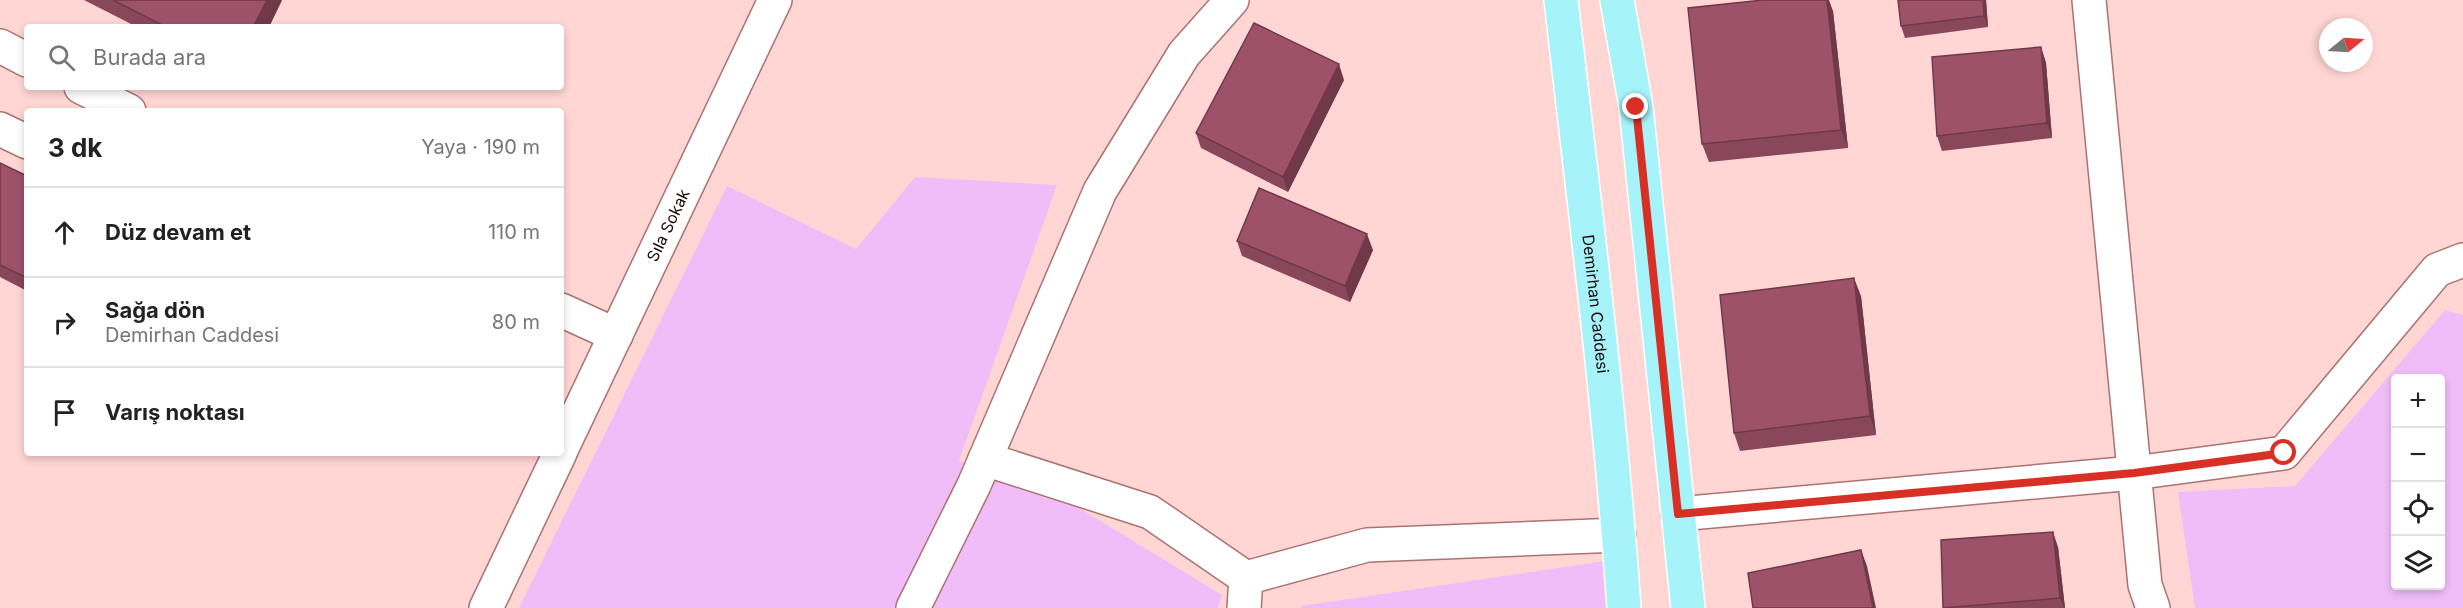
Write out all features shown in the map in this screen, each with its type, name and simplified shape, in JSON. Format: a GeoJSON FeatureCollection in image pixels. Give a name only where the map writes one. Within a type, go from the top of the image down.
{"type":"FeatureCollection","features":[{"type":"Feature","properties":{"kind":"main road","name":"Demirhan Caddesi"},"geometry":{"type":"LineString","coordinates":[[1561,0],[1619,535],[1624,608]]}},
{"type":"Feature","properties":{"kind":"main road"},"geometry":{"type":"LineString","coordinates":[[1617,0],[1636,107],[1688,608]]}},
{"type":"Feature","properties":{"kind":"street","name":"Sıla Sokak"},"geometry":{"type":"LineString","coordinates":[[564,434],[573,395],[616,334],[776,0]]}},
{"type":"Feature","properties":{"kind":"street"},"geometry":{"type":"LineString","coordinates":[[913,608],[985,459],[1100,191],[1184,54],[1232,0]]}},
{"type":"Feature","properties":{"kind":"street"},"geometry":{"type":"LineString","coordinates":[[2089,0],[2145,585],[2153,608]]}},
{"type":"Feature","properties":{"kind":"street"},"geometry":{"type":"LineString","coordinates":[[0,46],[24,58]]}},
{"type":"Feature","properties":{"kind":"street"},"geometry":{"type":"LineString","coordinates":[[87,90],[123,108]]}},
{"type":"Feature","properties":{"kind":"street"},"geometry":{"type":"LineString","coordinates":[[0,129],[24,141]]}},
{"type":"Feature","properties":{"kind":"street"},"geometry":{"type":"LineString","coordinates":[[1678,514],[2134,473],[2284,453],[2437,270],[2463,260]]}},
{"type":"Feature","properties":{"kind":"street"},"geometry":{"type":"LineString","coordinates":[[564,311],[616,334]]}},
{"type":"Feature","properties":{"kind":"street","name":"Sıla Sokak"},"geometry":{"type":"LineString","coordinates":[[486,608],[558,456]]}},
{"type":"Feature","properties":{"kind":"street"},"geometry":{"type":"LineString","coordinates":[[985,459],[1150,512],[1245,593],[1367,545],[1619,535]]}},
{"type":"Feature","properties":{"kind":"shaded area"},"geometry":{"type":"Polygon","coordinates":[[[915,177],[1057,185],[959,461],[1076,506],[1222,595],[1218,608],[519,608],[727,186],[856,249],[915,177]]]}},
{"type":"Feature","properties":{"kind":"shaded area"},"geometry":{"type":"Polygon","coordinates":[[[2445,310],[2463,315],[2463,608],[2195,608],[2178,492],[2295,486],[2445,310]]]}},
{"type":"Feature","properties":{"kind":"shaded area"},"geometry":{"type":"Polygon","coordinates":[[[1605,561],[1609,608],[1301,608],[1301,606],[1605,561]]]}},
{"type":"Feature","properties":{"kind":"building"},"geometry":{"type":"Polygon","coordinates":[[[113,0],[267,0],[255,24],[160,24],[113,0]]]}},
{"type":"Feature","properties":{"kind":"building"},"geometry":{"type":"Polygon","coordinates":[[[1763,0],[1827,0],[1841,130],[1702,144],[1688,8],[1763,0]]]}},
{"type":"Feature","properties":{"kind":"building"},"geometry":{"type":"Polygon","coordinates":[[[1898,0],[1983,0],[1984,16],[1901,26],[1898,0]]]}},
{"type":"Feature","properties":{"kind":"building"},"geometry":{"type":"Polygon","coordinates":[[[1254,23],[1339,64],[1283,177],[1196,133],[1254,23]]]}},
{"type":"Feature","properties":{"kind":"building"},"geometry":{"type":"Polygon","coordinates":[[[2041,47],[2047,123],[1937,136],[1932,57],[2041,47]]]}},
{"type":"Feature","properties":{"kind":"building"},"geometry":{"type":"Polygon","coordinates":[[[0,163],[24,175],[24,277],[0,265],[0,163]]]}},
{"type":"Feature","properties":{"kind":"building"},"geometry":{"type":"Polygon","coordinates":[[[1259,188],[1367,234],[1345,286],[1237,241],[1259,188]]]}},
{"type":"Feature","properties":{"kind":"building"},"geometry":{"type":"Polygon","coordinates":[[[1854,278],[1870,416],[1734,433],[1720,295],[1854,278]]]}},
{"type":"Feature","properties":{"kind":"building"},"geometry":{"type":"Polygon","coordinates":[[[2053,532],[2060,598],[1943,608],[1941,540],[2053,532]]]}},
{"type":"Feature","properties":{"kind":"building"},"geometry":{"type":"Polygon","coordinates":[[[1861,550],[1873,608],[1753,608],[1748,573],[1861,550]]]}},
{"type":"Feature","properties":{"kind":"route"},"geometry":{"type":"LineString","coordinates":[[1636,107],[1678,514],[2134,473],[2284,453]]}}]}
